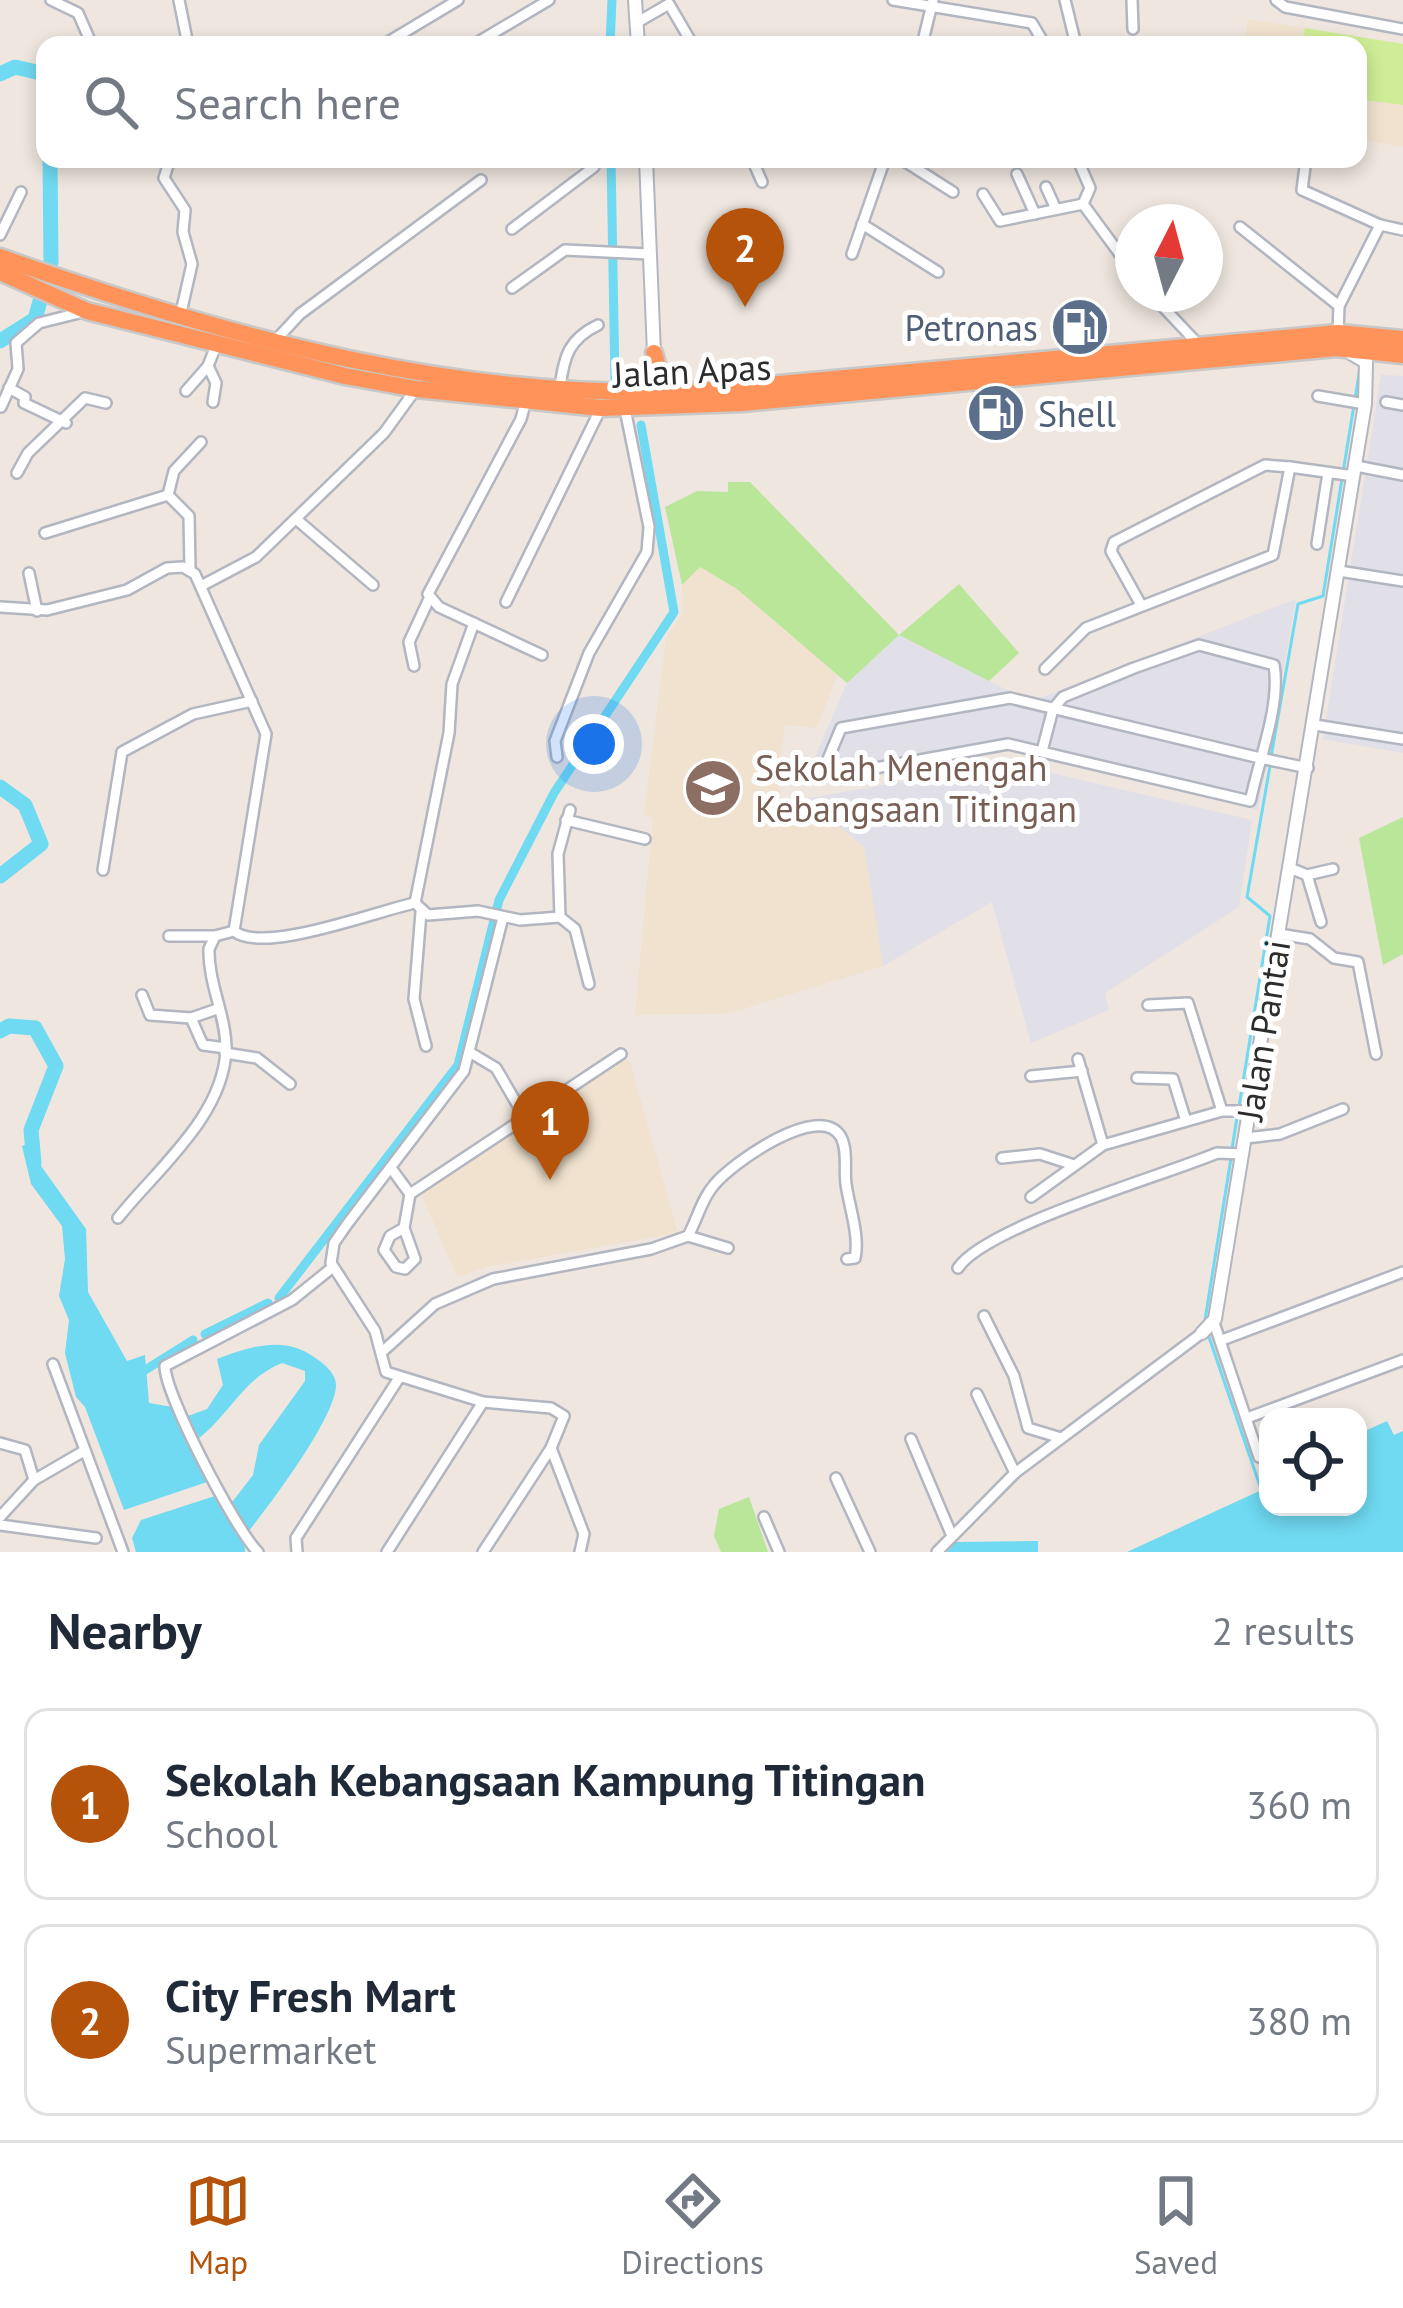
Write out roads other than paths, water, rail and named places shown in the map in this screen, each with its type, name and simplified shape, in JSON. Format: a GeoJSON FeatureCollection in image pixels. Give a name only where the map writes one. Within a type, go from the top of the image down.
{"type":"FeatureCollection","features":[{"type":"Feature","properties":{"kind":"highway","name":"Jalan Apas"},"geometry":{"type":"LineString","coordinates":[[0,257],[63,290],[87,311],[416,389],[601,408],[662,393],[1199,346],[1403,339]]}},
{"type":"Feature","properties":{"kind":"highway","name":"Jalan Apas"},"geometry":{"type":"LineString","coordinates":[[0,272],[32,277]]}},
{"type":"Feature","properties":{"kind":"highway","name":"Jalan Apas"},"geometry":{"type":"LineString","coordinates":[[63,290],[106,293],[365,365],[686,407],[1337,340],[1403,355]]}},
{"type":"Feature","properties":{"kind":"highway"},"geometry":{"type":"LineString","coordinates":[[106,293],[110,308],[143,325]]}},
{"type":"Feature","properties":{"kind":"highway"},"geometry":{"type":"LineString","coordinates":[[654,345],[662,393],[686,407]]}},
{"type":"Feature","properties":{"kind":"highway"},"geometry":{"type":"LineString","coordinates":[[434,374],[478,386],[475,394]]}},
{"type":"Feature","properties":{"kind":"street"},"geometry":{"type":"LineString","coordinates":[[50,0],[78,14],[88,36]]}},
{"type":"Feature","properties":{"kind":"street"},"geometry":{"type":"LineString","coordinates":[[398,36],[458,0]]}},
{"type":"Feature","properties":{"kind":"street"},"geometry":{"type":"LineString","coordinates":[[488,36],[549,0]]}},
{"type":"Feature","properties":{"kind":"street"},"geometry":{"type":"LineString","coordinates":[[634,0],[637,36]]}},
{"type":"Feature","properties":{"kind":"street"},"geometry":{"type":"LineString","coordinates":[[893,0],[1032,23],[1040,36]]}},
{"type":"Feature","properties":{"kind":"street"},"geometry":{"type":"LineString","coordinates":[[1065,0],[1074,36]]}},
{"type":"Feature","properties":{"kind":"street"},"geometry":{"type":"LineString","coordinates":[[1132,0],[1133,29]]}},
{"type":"Feature","properties":{"kind":"street"},"geometry":{"type":"LineString","coordinates":[[1276,0],[1285,7],[1403,29]]}},
{"type":"Feature","properties":{"kind":"street"},"geometry":{"type":"LineString","coordinates":[[183,2],[187,36]]}},
{"type":"Feature","properties":{"kind":"street"},"geometry":{"type":"LineString","coordinates":[[924,36],[933,3]]}},
{"type":"Feature","properties":{"kind":"street"},"geometry":{"type":"LineString","coordinates":[[636,23],[669,4],[688,36]]}},
{"type":"Feature","properties":{"kind":"street"},"geometry":{"type":"LineString","coordinates":[[167,168],[164,178],[181,197],[185,250],[192,264],[180,316]]}},
{"type":"Feature","properties":{"kind":"street"},"geometry":{"type":"LineString","coordinates":[[512,229],[593,168]]}},
{"type":"Feature","properties":{"kind":"street"},"geometry":{"type":"LineString","coordinates":[[557,757],[555,741],[590,653],[647,552],[649,527],[622,401],[645,386],[654,345],[646,168]]}},
{"type":"Feature","properties":{"kind":"street"},"geometry":{"type":"LineString","coordinates":[[756,168],[762,182]]}},
{"type":"Feature","properties":{"kind":"street"},"geometry":{"type":"LineString","coordinates":[[852,254],[882,168]]}},
{"type":"Feature","properties":{"kind":"street"},"geometry":{"type":"LineString","coordinates":[[915,168],[953,193]]}},
{"type":"Feature","properties":{"kind":"street"},"geometry":{"type":"LineString","coordinates":[[1081,168],[1090,188],[1083,204]]}},
{"type":"Feature","properties":{"kind":"street"},"geometry":{"type":"LineString","coordinates":[[1305,168],[1302,190],[1380,225],[1403,230]]}},
{"type":"Feature","properties":{"kind":"street"},"geometry":{"type":"LineString","coordinates":[[1017,174],[1035,214]]}},
{"type":"Feature","properties":{"kind":"street"},"geometry":{"type":"LineString","coordinates":[[274,342],[300,314],[481,180]]}},
{"type":"Feature","properties":{"kind":"street"},"geometry":{"type":"LineString","coordinates":[[1046,187],[1055,207]]}},
{"type":"Feature","properties":{"kind":"street"},"geometry":{"type":"LineString","coordinates":[[0,235],[21,192]]}},
{"type":"Feature","properties":{"kind":"street"},"geometry":{"type":"LineString","coordinates":[[982,194],[1000,221],[1083,204]]}},
{"type":"Feature","properties":{"kind":"street"},"geometry":{"type":"LineString","coordinates":[[1083,204],[1115,248]]}},
{"type":"Feature","properties":{"kind":"street"},"geometry":{"type":"LineString","coordinates":[[862,224],[938,272]]}},
{"type":"Feature","properties":{"kind":"street"},"geometry":{"type":"LineString","coordinates":[[1369,381],[1361,357],[1337,340],[1339,306],[1380,225]]}},
{"type":"Feature","properties":{"kind":"street"},"geometry":{"type":"LineString","coordinates":[[1240,227],[1339,306]]}},
{"type":"Feature","properties":{"kind":"street"},"geometry":{"type":"LineString","coordinates":[[512,288],[565,250],[649,254]]}},
{"type":"Feature","properties":{"kind":"street"},"geometry":{"type":"LineString","coordinates":[[1,407],[18,369],[14,347],[30,328],[87,311]]}},
{"type":"Feature","properties":{"kind":"street"},"geometry":{"type":"LineString","coordinates":[[1168,312],[1199,346]]}},
{"type":"Feature","properties":{"kind":"street"},"geometry":{"type":"LineString","coordinates":[[560,387],[568,348],[578,334],[598,325]]}},
{"type":"Feature","properties":{"kind":"street"},"geometry":{"type":"LineString","coordinates":[[186,391],[208,366],[217,343]]}},
{"type":"Feature","properties":{"kind":"street"},"geometry":{"type":"LineString","coordinates":[[654,345],[667,382],[714,390]]}},
{"type":"Feature","properties":{"kind":"street"},"geometry":{"type":"LineString","coordinates":[[1369,381],[1381,361],[1403,355]]}},
{"type":"Feature","properties":{"kind":"street"},"geometry":{"type":"LineString","coordinates":[[208,366],[216,383],[213,402]]}},
{"type":"Feature","properties":{"kind":"street","name":"Jalan Pantai"},"geometry":{"type":"LineString","coordinates":[[1209,1327],[1236,1153],[1246,1138],[1247,1110],[1315,725],[1353,473],[1358,402],[1369,381]]}},
{"type":"Feature","properties":{"kind":"street"},"geometry":{"type":"LineString","coordinates":[[9,388],[25,397],[25,403],[66,423]]}},
{"type":"Feature","properties":{"kind":"street"},"geometry":{"type":"LineString","coordinates":[[201,586],[248,563],[384,433],[416,389]]}},
{"type":"Feature","properties":{"kind":"street"},"geometry":{"type":"LineString","coordinates":[[1318,396],[1358,402]]}},
{"type":"Feature","properties":{"kind":"street"},"geometry":{"type":"LineString","coordinates":[[17,473],[28,453],[66,423],[86,398],[106,403]]}},
{"type":"Feature","properties":{"kind":"street"},"geometry":{"type":"LineString","coordinates":[[414,666],[409,642],[521,419],[526,400]]}},
{"type":"Feature","properties":{"kind":"street"},"geometry":{"type":"LineString","coordinates":[[1386,402],[1403,405]]}},
{"type":"Feature","properties":{"kind":"street"},"geometry":{"type":"LineString","coordinates":[[506,602],[601,408]]}},
{"type":"Feature","properties":{"kind":"street"},"geometry":{"type":"LineString","coordinates":[[168,495],[170,478],[201,442]]}},
{"type":"Feature","properties":{"kind":"street"},"geometry":{"type":"LineString","coordinates":[[1141,605],[1111,551],[1114,542],[1265,465],[1403,475]]}},
{"type":"Feature","properties":{"kind":"street"},"geometry":{"type":"LineString","coordinates":[[1045,669],[1086,628],[1273,555],[1290,466]]}},
{"type":"Feature","properties":{"kind":"street"},"geometry":{"type":"LineString","coordinates":[[1317,544],[1332,473]]}},
{"type":"Feature","properties":{"kind":"street"},"geometry":{"type":"LineString","coordinates":[[45,533],[168,495]]}},
{"type":"Feature","properties":{"kind":"street"},"geometry":{"type":"LineString","coordinates":[[168,495],[189,516],[190,568],[263,722],[266,746],[233,932]]}},
{"type":"Feature","properties":{"kind":"street"},"geometry":{"type":"LineString","coordinates":[[296,519],[373,585]]}},
{"type":"Feature","properties":{"kind":"street"},"geometry":{"type":"LineString","coordinates":[[0,607],[37,611],[106,597],[167,568],[190,568]]}},
{"type":"Feature","properties":{"kind":"street"},"geometry":{"type":"LineString","coordinates":[[1339,571],[1403,581]]}},
{"type":"Feature","properties":{"kind":"street"},"geometry":{"type":"LineString","coordinates":[[29,572],[37,611]]}},
{"type":"Feature","properties":{"kind":"street"},"geometry":{"type":"LineString","coordinates":[[429,598],[542,655]]}},
{"type":"Feature","properties":{"kind":"street"},"geometry":{"type":"LineString","coordinates":[[426,1046],[414,999],[418,908],[449,734],[452,684],[474,623]]}},
{"type":"Feature","properties":{"kind":"street"},"geometry":{"type":"LineString","coordinates":[[1042,751],[1053,709],[1080,689],[1190,648],[1208,646],[1274,665],[1263,759],[1251,798],[1245,801],[1008,744],[831,776],[823,771],[837,735],[848,726],[997,699],[1053,709],[1263,759],[1308,768]]}},
{"type":"Feature","properties":{"kind":"street"},"geometry":{"type":"LineString","coordinates":[[103,870],[122,752],[193,714],[253,701]]}},
{"type":"Feature","properties":{"kind":"street"},"geometry":{"type":"LineString","coordinates":[[1315,725],[1403,740]]}},
{"type":"Feature","properties":{"kind":"street"},"geometry":{"type":"LineString","coordinates":[[560,917],[558,854],[568,815],[645,839]]}},
{"type":"Feature","properties":{"kind":"street"},"geometry":{"type":"LineString","coordinates":[[1290,868],[1307,875],[1333,868]]}},
{"type":"Feature","properties":{"kind":"street"},"geometry":{"type":"LineString","coordinates":[[1307,875],[1321,922]]}},
{"type":"Feature","properties":{"kind":"street"},"geometry":{"type":"LineString","coordinates":[[169,936],[233,932],[256,940],[307,934],[347,917],[418,908],[501,917],[560,917],[575,929],[589,984]]}},
{"type":"Feature","properties":{"kind":"street"},"geometry":{"type":"LineString","coordinates":[[483,1552],[565,1421],[559,1411],[483,1402],[386,1372],[355,1292],[333,1268],[334,1244],[464,1071],[501,917]]}},
{"type":"Feature","properties":{"kind":"street"},"geometry":{"type":"LineString","coordinates":[[1279,934],[1310,939],[1334,958],[1358,962],[1376,1054]]}},
{"type":"Feature","properties":{"kind":"street"},"geometry":{"type":"LineString","coordinates":[[118,1218],[184,1143],[216,1083],[225,1051],[209,958],[215,936]]}},
{"type":"Feature","properties":{"kind":"street"},"geometry":{"type":"LineString","coordinates":[[142,995],[150,1015],[191,1018],[217,1009]]}},
{"type":"Feature","properties":{"kind":"street"},"geometry":{"type":"LineString","coordinates":[[1148,1005],[1188,1003],[1227,1110]]}},
{"type":"Feature","properties":{"kind":"street"},"geometry":{"type":"LineString","coordinates":[[191,1018],[202,1045],[257,1058],[290,1084]]}},
{"type":"Feature","properties":{"kind":"street"},"geometry":{"type":"LineString","coordinates":[[471,1053],[496,1068],[524,1116]]}},
{"type":"Feature","properties":{"kind":"street"},"geometry":{"type":"LineString","coordinates":[[404,1228],[410,1194],[621,1054]]}},
{"type":"Feature","properties":{"kind":"street"},"geometry":{"type":"LineString","coordinates":[[1078,1059],[1102,1145]]}},
{"type":"Feature","properties":{"kind":"street"},"geometry":{"type":"LineString","coordinates":[[1031,1076],[1082,1071]]}},
{"type":"Feature","properties":{"kind":"street"},"geometry":{"type":"LineString","coordinates":[[1137,1078],[1173,1079],[1186,1121]]}},
{"type":"Feature","properties":{"kind":"street"},"geometry":{"type":"LineString","coordinates":[[1246,1138],[1280,1134],[1343,1108]]}},
{"type":"Feature","properties":{"kind":"street"},"geometry":{"type":"LineString","coordinates":[[1031,1197],[1102,1145],[1227,1110],[1247,1110]]}},
{"type":"Feature","properties":{"kind":"street"},"geometry":{"type":"LineString","coordinates":[[688,1236],[714,1185],[746,1157],[796,1128],[825,1125],[838,1133],[844,1150],[848,1216],[857,1245],[855,1258],[848,1259]]}},
{"type":"Feature","properties":{"kind":"street"},"geometry":{"type":"LineString","coordinates":[[958,1268],[968,1256],[1015,1232],[1236,1153]]}},
{"type":"Feature","properties":{"kind":"street"},"geometry":{"type":"LineString","coordinates":[[1002,1158],[1040,1154],[1074,1165]]}},
{"type":"Feature","properties":{"kind":"street"},"geometry":{"type":"LineString","coordinates":[[391,1168],[410,1194]]}},
{"type":"Feature","properties":{"kind":"street"},"geometry":{"type":"LineString","coordinates":[[382,1352],[413,1320],[462,1290],[688,1236],[728,1248]]}},
{"type":"Feature","properties":{"kind":"street"},"geometry":{"type":"LineString","coordinates":[[258,1552],[231,1518],[164,1374],[172,1359],[279,1307],[333,1268]]}},
{"type":"Feature","properties":{"kind":"street"},"geometry":{"type":"LineString","coordinates":[[1222,1340],[1403,1272]]}},
{"type":"Feature","properties":{"kind":"street"},"geometry":{"type":"LineString","coordinates":[[984,1316],[1014,1376],[1028,1428],[1063,1438]]}},
{"type":"Feature","properties":{"kind":"street"},"geometry":{"type":"LineString","coordinates":[[937,1552],[1015,1473],[1209,1327],[1222,1340],[1259,1457]]}},
{"type":"Feature","properties":{"kind":"street"},"geometry":{"type":"LineString","coordinates":[[1247,1418],[1403,1360]]}},
{"type":"Feature","properties":{"kind":"street"},"geometry":{"type":"LineString","coordinates":[[53,1364],[123,1552]]}},
{"type":"Feature","properties":{"kind":"street"},"geometry":{"type":"LineString","coordinates":[[297,1552],[296,1538],[400,1378]]}},
{"type":"Feature","properties":{"kind":"street"},"geometry":{"type":"LineString","coordinates":[[976,1394],[1015,1473]]}},
{"type":"Feature","properties":{"kind":"street"},"geometry":{"type":"LineString","coordinates":[[387,1552],[483,1402]]}},
{"type":"Feature","properties":{"kind":"street"},"geometry":{"type":"LineString","coordinates":[[910,1439],[952,1536]]}},
{"type":"Feature","properties":{"kind":"street"},"geometry":{"type":"LineString","coordinates":[[0,1443],[25,1450],[34,1480]]}},
{"type":"Feature","properties":{"kind":"street"},"geometry":{"type":"LineString","coordinates":[[551,1448],[584,1534],[580,1552]]}},
{"type":"Feature","properties":{"kind":"street"},"geometry":{"type":"LineString","coordinates":[[84,1451],[34,1480],[0,1521],[96,1538]]}},
{"type":"Feature","properties":{"kind":"street"},"geometry":{"type":"LineString","coordinates":[[836,1478],[870,1552]]}},
{"type":"Feature","properties":{"kind":"street"},"geometry":{"type":"LineString","coordinates":[[764,1517],[779,1552]]}},
{"type":"Feature","properties":{"kind":"water"},"geometry":{"type":"Polygon","coordinates":[[[36,1140],[41,1166],[86,1229],[88,1292],[127,1361],[145,1355],[149,1403],[185,1409],[188,1416],[207,1409],[223,1385],[217,1359],[266,1345],[302,1350],[334,1376],[333,1400],[325,1419],[244,1537],[245,1552],[136,1552],[132,1538],[141,1520],[221,1494],[233,1501],[253,1475],[259,1445],[305,1381],[305,1371],[282,1363],[268,1370],[194,1442],[207,1482],[124,1510],[85,1407],[76,1397],[65,1353],[69,1320],[59,1296],[65,1259],[62,1226],[31,1184],[22,1146],[36,1140]]]}},
{"type":"Feature","properties":{"kind":"water"},"geometry":{"type":"Polygon","coordinates":[[[1387,1421],[1394,1435],[1403,1431],[1403,1552],[1127,1552],[1259,1491],[1259,1516],[1367,1516],[1367,1430],[1387,1421]]]}},
{"type":"Feature","properties":{"kind":"water"},"geometry":{"type":"Polygon","coordinates":[[[1038,1541],[1038,1552],[947,1552],[956,1542],[1038,1541]]]}},
{"type":"Feature","properties":{"kind":"waterway"},"geometry":{"type":"LineString","coordinates":[[610,36],[612,0]]}},
{"type":"Feature","properties":{"kind":"waterway"},"geometry":{"type":"LineString","coordinates":[[0,74],[15,67],[36,72]]}},
{"type":"Feature","properties":{"kind":"waterway"},"geometry":{"type":"LineString","coordinates":[[0,341],[35,319],[51,262],[50,168]]}},
{"type":"Feature","properties":{"kind":"waterway"},"geometry":{"type":"LineString","coordinates":[[611,168],[615,382]]}},
{"type":"Feature","properties":{"kind":"waterway"},"geometry":{"type":"LineString","coordinates":[[1271,757],[1298,604],[1323,596],[1360,368]]}},
{"type":"Feature","properties":{"kind":"waterway"},"geometry":{"type":"LineString","coordinates":[[279,1298],[458,1065],[499,900],[554,793],[674,612],[641,425]]}},
{"type":"Feature","properties":{"kind":"waterway"},"geometry":{"type":"LineString","coordinates":[[1239,1107],[1270,916],[1247,897],[1270,766]]}},
{"type":"Feature","properties":{"kind":"waterway"},"geometry":{"type":"LineString","coordinates":[[0,787],[25,805],[41,844],[0,876]]}},
{"type":"Feature","properties":{"kind":"waterway"},"geometry":{"type":"LineString","coordinates":[[0,1031],[9,1026],[35,1028],[56,1066],[31,1130],[34,1163]]}},
{"type":"Feature","properties":{"kind":"waterway"},"geometry":{"type":"LineString","coordinates":[[1232,1149],[1237,1117]]}},
{"type":"Feature","properties":{"kind":"waterway"},"geometry":{"type":"LineString","coordinates":[[1205,1320],[1231,1158]]}},
{"type":"Feature","properties":{"kind":"waterway"},"geometry":{"type":"LineString","coordinates":[[205,1334],[268,1303]]}},
{"type":"Feature","properties":{"kind":"waterway"},"geometry":{"type":"LineString","coordinates":[[1209,1337],[1259,1483]]}},
{"type":"Feature","properties":{"kind":"waterway"},"geometry":{"type":"LineString","coordinates":[[142,1372],[193,1340]]}},
{"type":"Feature","properties":{"kind":"place","name":"City Fresh Mart"},"geometry":{"type":"Point","coordinates":[745,307]}},
{"type":"Feature","properties":{"kind":"place","name":"Petronas"},"geometry":{"type":"Point","coordinates":[1080,327]}},
{"type":"Feature","properties":{"kind":"place","name":"Shell"},"geometry":{"type":"Point","coordinates":[996,413]}},
{"type":"Feature","properties":{"kind":"place","name":"Sekolah Menengah Kebangsaan Titingan"},"geometry":{"type":"Point","coordinates":[713,788]}},
{"type":"Feature","properties":{"kind":"place","name":"Sekolah Kebangsaan Kampung Titingan"},"geometry":{"type":"Point","coordinates":[550,1180]}}]}
